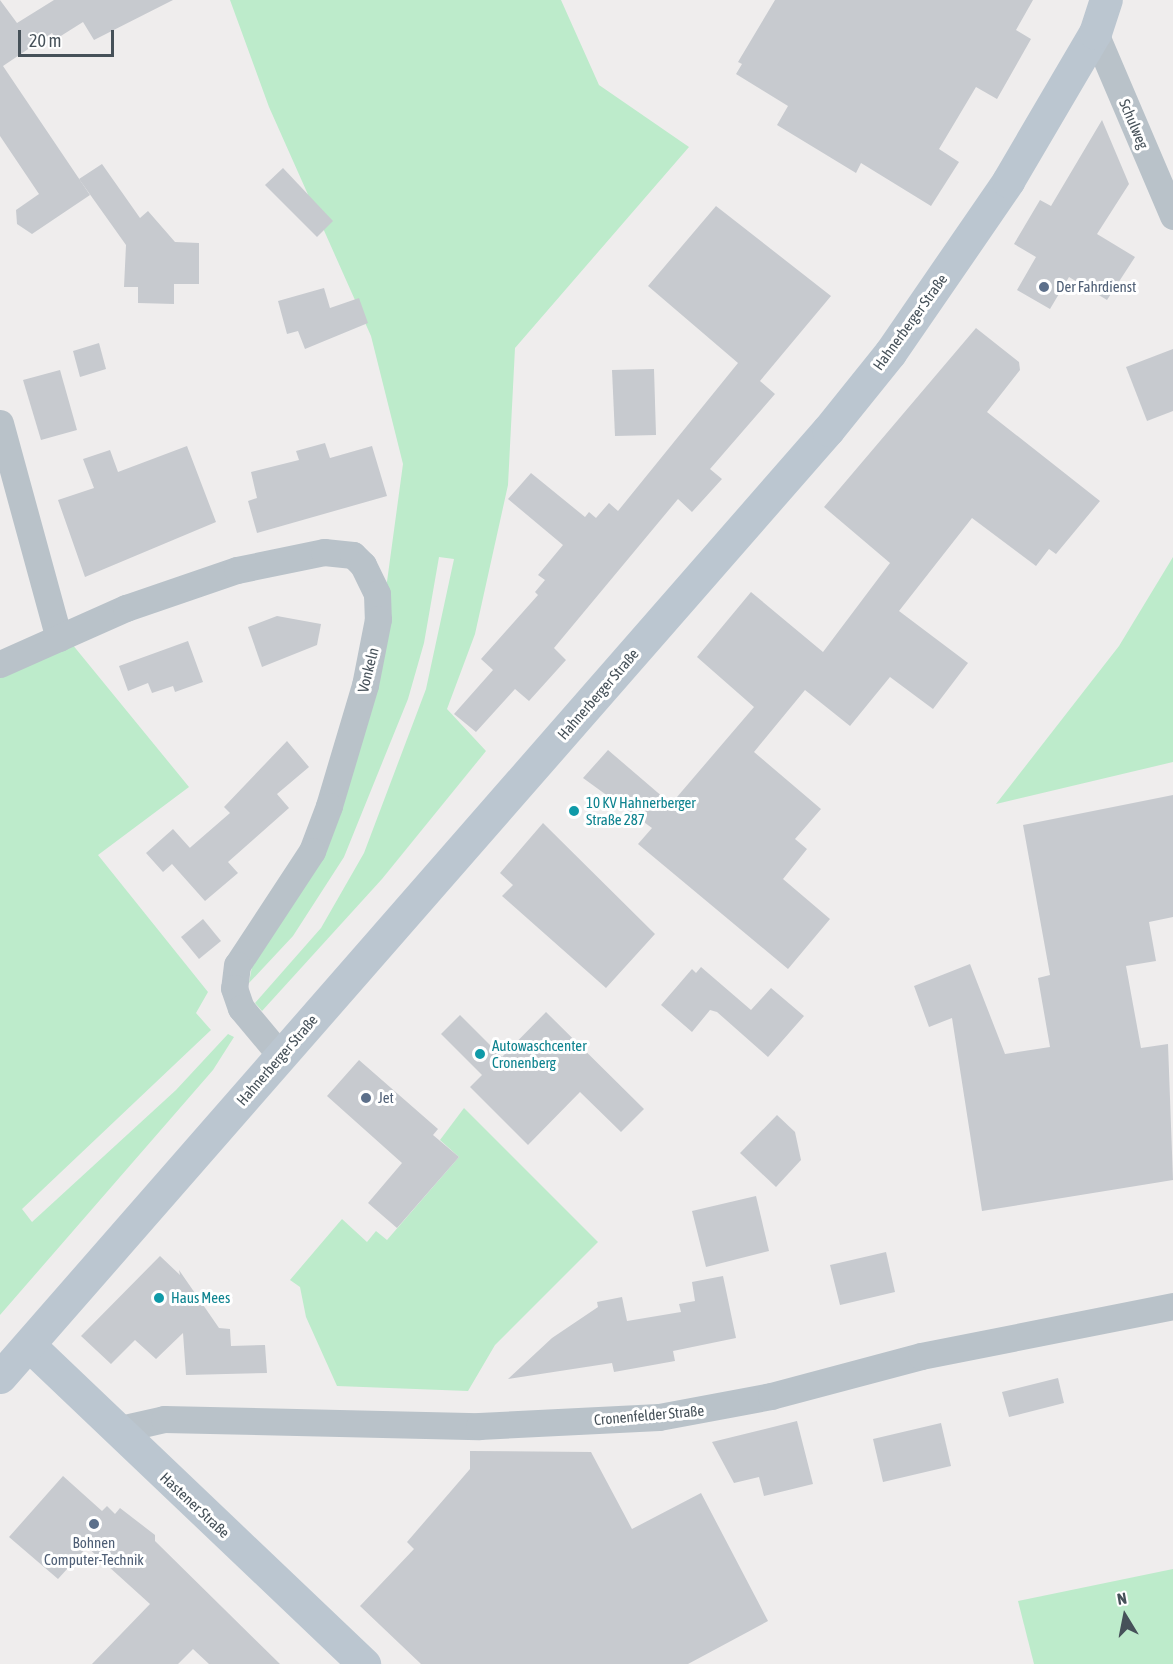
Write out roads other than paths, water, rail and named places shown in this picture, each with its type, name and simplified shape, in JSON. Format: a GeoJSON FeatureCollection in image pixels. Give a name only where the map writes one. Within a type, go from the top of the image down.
{"type":"FeatureCollection","features":[{"type":"Feature","properties":{"kind":"main road","name":"Hahnerberger Straße"},"geometry":{"type":"LineString","coordinates":[[0,1377],[883,361],[1008,181],[1095,33],[1106,0]]}},
{"type":"Feature","properties":{"kind":"main road","name":"Hastener Straße"},"geometry":{"type":"LineString","coordinates":[[29,1345],[364,1664]]}},
{"type":"Feature","properties":{"kind":"street","name":"Schulweg"},"geometry":{"type":"LineString","coordinates":[[1095,33],[1173,216]]}},
{"type":"Feature","properties":{"kind":"street"},"geometry":{"type":"LineString","coordinates":[[0,423],[59,638]]}},
{"type":"Feature","properties":{"kind":"street","name":"Vonkeln"},"geometry":{"type":"LineString","coordinates":[[0,664],[126,608],[278,560],[344,552],[363,565],[377,594],[378,619],[365,685],[329,806],[312,851],[237,965],[234,988],[241,1008],[281,1056]]}},
{"type":"Feature","properties":{"kind":"street","name":"Cronenfelder Straße"},"geometry":{"type":"LineString","coordinates":[[116,1430],[164,1419],[479,1426],[659,1417],[738,1403],[921,1356],[1173,1306]]}},
{"type":"Feature","properties":{"kind":"place","name":"Der Fahrdienst"},"geometry":{"type":"Point","coordinates":[1044,287]}},
{"type":"Feature","properties":{"kind":"place","name":"10 KV Hahnerberger Straße 287"},"geometry":{"type":"Point","coordinates":[574,811]}},
{"type":"Feature","properties":{"kind":"place","name":"Autowaschcenter Cronenberg"},"geometry":{"type":"Point","coordinates":[480,1054]}},
{"type":"Feature","properties":{"kind":"place","name":"Jet"},"geometry":{"type":"Point","coordinates":[366,1098]}},
{"type":"Feature","properties":{"kind":"place","name":"Haus Mees"},"geometry":{"type":"Point","coordinates":[159,1298]}},
{"type":"Feature","properties":{"kind":"place","name":"Bohnen Computer-Technik"},"geometry":{"type":"Point","coordinates":[94,1524]}}]}
